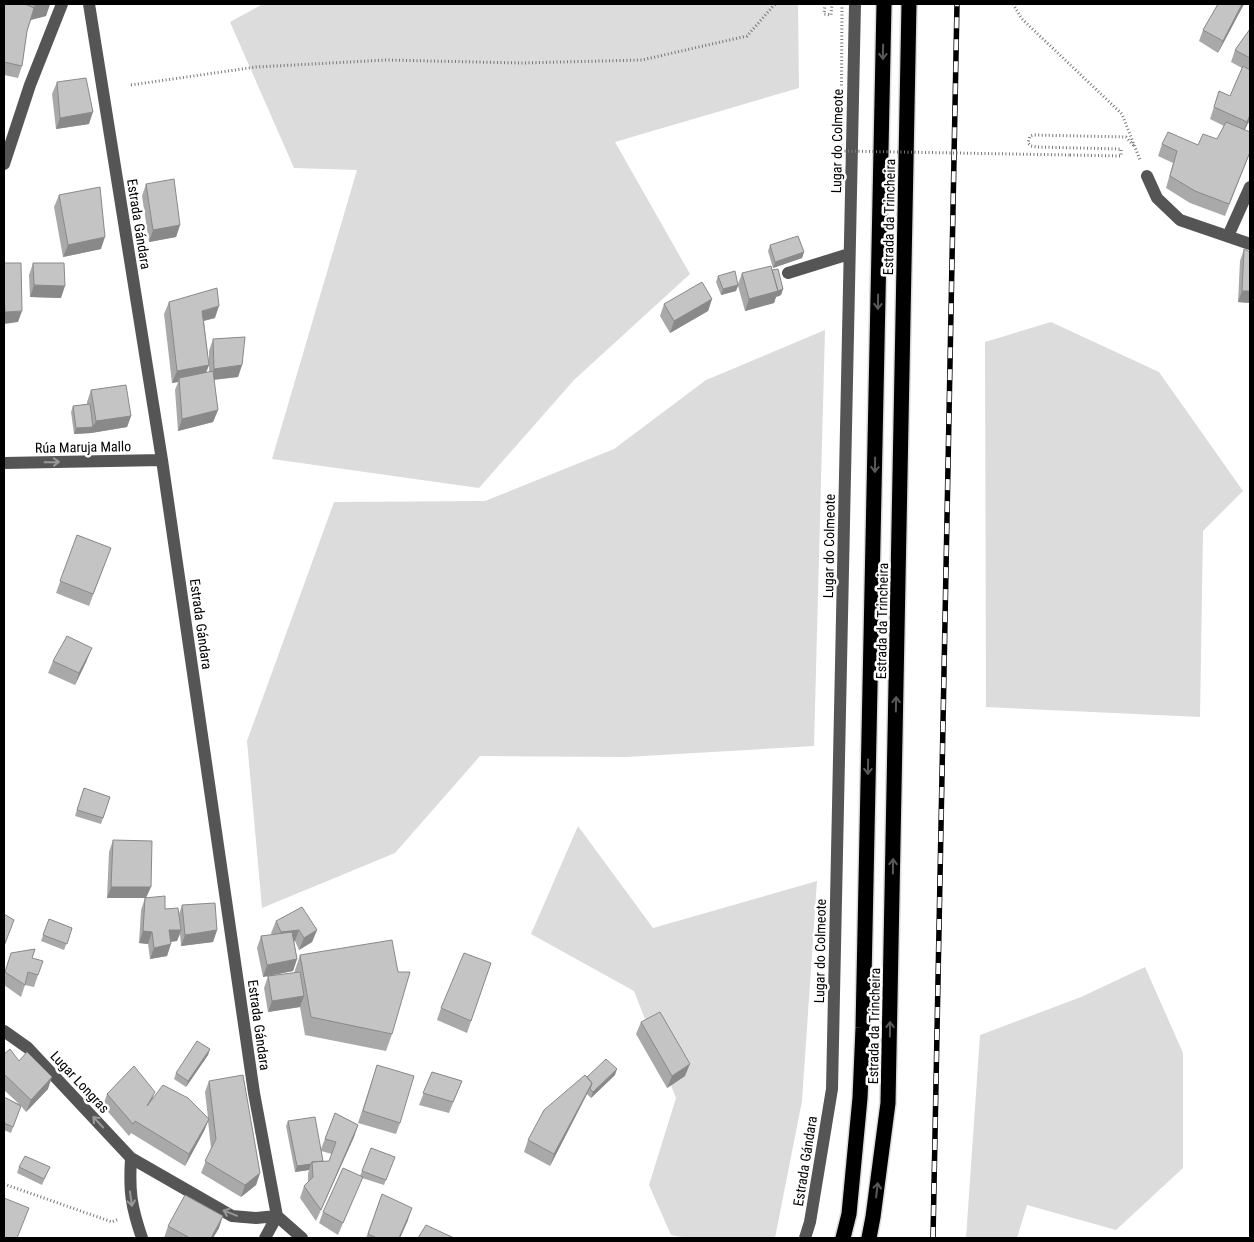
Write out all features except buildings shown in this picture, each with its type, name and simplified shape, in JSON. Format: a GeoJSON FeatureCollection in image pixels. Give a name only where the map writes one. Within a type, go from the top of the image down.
{"type":"FeatureCollection","features":[{"type":"Feature","properties":{"kind":"highway","name":"Estrada da Trincheira"},"geometry":{"type":"LineString","coordinates":[[843,1238],[849,1214],[860,1098],[863,1028],[884,4]]}},
{"type":"Feature","properties":{"kind":"highway","name":"Estrada da Trincheira"},"geometry":{"type":"LineString","coordinates":[[868,1238],[873,1217],[888,1103],[890,1051],[909,4]]}},
{"type":"Feature","properties":{"kind":"street"},"geometry":{"type":"LineString","coordinates":[[4,164],[30,85],[62,4]]}},
{"type":"Feature","properties":{"kind":"street","name":"Estrada Gándara"},"geometry":{"type":"LineString","coordinates":[[89,4],[162,460],[254,1093],[277,1216]]}},
{"type":"Feature","properties":{"kind":"street","name":"Lugar do Colmeote"},"geometry":{"type":"LineString","coordinates":[[832,1088],[855,4]]}},
{"type":"Feature","properties":{"kind":"street"},"geometry":{"type":"LineString","coordinates":[[1147,176],[1157,198],[1180,220],[1250,244]]}},
{"type":"Feature","properties":{"kind":"street"},"geometry":{"type":"LineString","coordinates":[[1228,236],[1250,187]]}},
{"type":"Feature","properties":{"kind":"street"},"geometry":{"type":"LineString","coordinates":[[788,273],[849,254]]}},
{"type":"Feature","properties":{"kind":"street","name":"Rúa Maruja Mallo"},"geometry":{"type":"LineString","coordinates":[[4,463],[162,460]]}},
{"type":"Feature","properties":{"kind":"street","name":"Lugar Longras"},"geometry":{"type":"LineString","coordinates":[[4,1031],[28,1048],[131,1158],[232,1216],[256,1218],[277,1216]]}},
{"type":"Feature","properties":{"kind":"street","name":"Estrada Gándara"},"geometry":{"type":"LineString","coordinates":[[805,1238],[810,1222],[832,1088]]}},
{"type":"Feature","properties":{"kind":"street"},"geometry":{"type":"LineString","coordinates":[[131,1158],[130,1191],[134,1214],[142,1238]]}},
{"type":"Feature","properties":{"kind":"street"},"geometry":{"type":"LineString","coordinates":[[264,1238],[277,1216],[302,1238]]}},
{"type":"Feature","properties":{"kind":"path"},"geometry":{"type":"LineString","coordinates":[[131,85],[256,67],[386,60],[521,63],[642,60],[747,36],[775,4]]}},
{"type":"Feature","properties":{"kind":"path"},"geometry":{"type":"LineString","coordinates":[[825,4],[824,14],[831,15],[832,4]]}},
{"type":"Feature","properties":{"kind":"path"},"geometry":{"type":"LineString","coordinates":[[842,4],[841,151],[1121,156],[1121,149],[1032,146],[1028,143],[1030,136],[1034,135],[1126,138],[1135,147]]}},
{"type":"Feature","properties":{"kind":"path"},"geometry":{"type":"LineString","coordinates":[[1013,4],[1022,19],[1122,114],[1147,176]]}},
{"type":"Feature","properties":{"kind":"path"},"geometry":{"type":"LineString","coordinates":[[4,1184],[112,1222],[134,1214]]}},
{"type":"Feature","properties":{"kind":"shaded area"},"geometry":{"type":"Polygon","coordinates":[[[263,4],[798,4],[799,88],[615,142],[690,274],[574,380],[479,488],[272,459],[357,170],[294,168],[230,22],[263,4]]]}},
{"type":"Feature","properties":{"kind":"shaded area"},"geometry":{"type":"Polygon","coordinates":[[[1051,322],[1159,372],[1243,491],[1203,531],[1200,717],[986,707],[985,342],[1051,322]]]}},
{"type":"Feature","properties":{"kind":"shaded area"},"geometry":{"type":"Polygon","coordinates":[[[825,330],[814,746],[626,757],[480,756],[395,853],[262,908],[247,741],[334,502],[485,501],[614,449],[706,380],[825,330]]]}},
{"type":"Feature","properties":{"kind":"shaded area"},"geometry":{"type":"Polygon","coordinates":[[[578,826],[653,928],[817,881],[802,1101],[775,1238],[688,1238],[671,1235],[649,1185],[676,1098],[634,991],[531,934],[578,826]]]}},
{"type":"Feature","properties":{"kind":"shaded area"},"geometry":{"type":"Polygon","coordinates":[[[1145,967],[1183,1053],[1183,1168],[1116,1230],[1027,1205],[1017,1238],[966,1238],[980,1035],[1081,997],[1145,967]]]}},
{"type":"Feature","properties":{"kind":"railway"},"geometry":{"type":"LineString","coordinates":[[933,1238],[957,4]]}}]}
